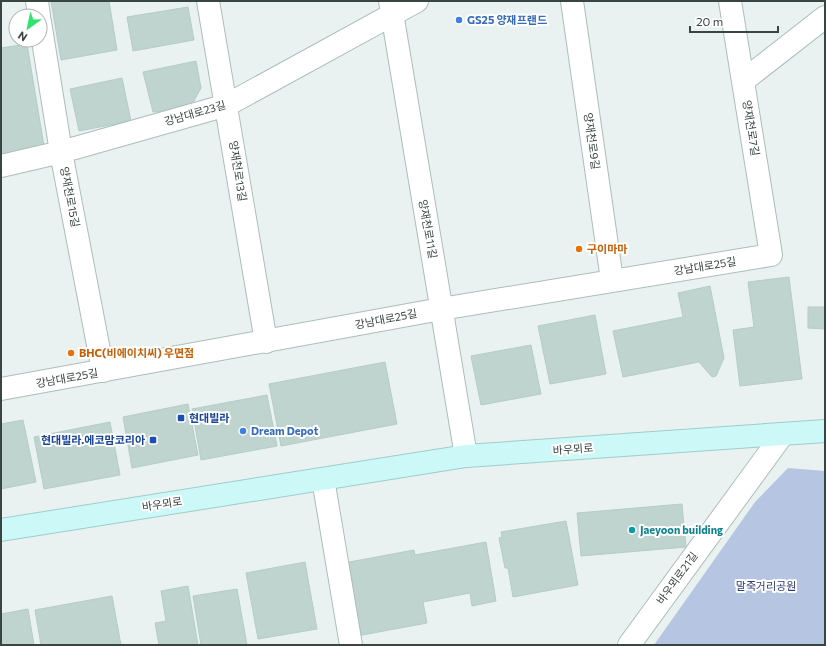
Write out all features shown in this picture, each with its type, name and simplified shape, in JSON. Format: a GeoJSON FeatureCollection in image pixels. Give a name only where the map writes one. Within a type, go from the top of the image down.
{"type":"FeatureCollection","features":[{"type":"Feature","properties":{"kind":"street","name":"양재천로13길"},"geometry":{"type":"LineString","coordinates":[[208,1],[227,105],[266,342]]}},
{"type":"Feature","properties":{"kind":"street","name":"강남대로23길"},"geometry":{"type":"LineString","coordinates":[[1,166],[61,152],[227,105],[391,8],[417,1]]}},
{"type":"Feature","properties":{"kind":"street","name":"양재천로9길"},"geometry":{"type":"LineString","coordinates":[[572,1],[612,280]]}},
{"type":"Feature","properties":{"kind":"street","name":"양재천로7길"},"geometry":{"type":"LineString","coordinates":[[730,1],[771,255]]}},
{"type":"Feature","properties":{"kind":"street","name":"양재천로11길"},"geometry":{"type":"LineString","coordinates":[[391,8],[466,456]]}},
{"type":"Feature","properties":{"kind":"street"},"geometry":{"type":"LineString","coordinates":[[743,81],[825,17]]}},
{"type":"Feature","properties":{"kind":"street","name":"양재천로15길"},"geometry":{"type":"LineString","coordinates":[[44,48],[61,152],[104,371]]}},
{"type":"Feature","properties":{"kind":"street","name":"강남대로25길"},"geometry":{"type":"LineString","coordinates":[[1,389],[441,309],[771,255]]}},
{"type":"Feature","properties":{"kind":"street","name":"바우뫼로"},"geometry":{"type":"LineString","coordinates":[[1,530],[466,456],[825,432]]}},
{"type":"Feature","properties":{"kind":"street","name":"바우뫼로21길"},"geometry":{"type":"LineString","coordinates":[[629,645],[783,434]]}},
{"type":"Feature","properties":{"kind":"street"},"geometry":{"type":"LineString","coordinates":[[323,479],[351,645]]}},
{"type":"Feature","properties":{"kind":"green space","name":"말죽거리공원"},"geometry":{"type":"Polygon","coordinates":[[[788,468],[825,471],[825,645],[654,645],[755,502],[788,468]]]}},
{"type":"Feature","properties":{"kind":"building"},"geometry":{"type":"Polygon","coordinates":[[[51,1],[109,1],[117,50],[61,60],[51,1]]]}},
{"type":"Feature","properties":{"kind":"building"},"geometry":{"type":"Polygon","coordinates":[[[188,7],[194,40],[133,51],[127,17],[188,7]]]}},
{"type":"Feature","properties":{"kind":"building"},"geometry":{"type":"Polygon","coordinates":[[[1,48],[28,48],[45,152],[1,160],[1,48]]]}},
{"type":"Feature","properties":{"kind":"building"},"geometry":{"type":"Polygon","coordinates":[[[196,61],[201,88],[190,108],[153,112],[143,72],[196,61]]]}},
{"type":"Feature","properties":{"kind":"building"},"geometry":{"type":"Polygon","coordinates":[[[122,78],[131,121],[79,131],[70,89],[122,78]]]}},
{"type":"Feature","properties":{"kind":"building"},"geometry":{"type":"Polygon","coordinates":[[[789,277],[802,379],[740,386],[733,330],[754,327],[748,282],[789,277]]]}},
{"type":"Feature","properties":{"kind":"building"},"geometry":{"type":"Polygon","coordinates":[[[710,286],[724,358],[716,376],[712,377],[699,362],[623,377],[613,331],[683,317],[678,293],[710,286]]]}},
{"type":"Feature","properties":{"kind":"building"},"geometry":{"type":"Polygon","coordinates":[[[808,307],[825,307],[825,329],[808,328],[808,307]]]}},
{"type":"Feature","properties":{"kind":"building"},"geometry":{"type":"Polygon","coordinates":[[[595,315],[606,374],[550,384],[538,326],[595,315]]]}},
{"type":"Feature","properties":{"kind":"building"},"geometry":{"type":"Polygon","coordinates":[[[531,345],[541,394],[481,405],[471,356],[531,345]]]}},
{"type":"Feature","properties":{"kind":"building"},"geometry":{"type":"Polygon","coordinates":[[[385,362],[397,424],[281,446],[269,384],[385,362]]]}},
{"type":"Feature","properties":{"kind":"building"},"geometry":{"type":"Polygon","coordinates":[[[267,395],[277,446],[201,460],[192,409],[267,395]]]}},
{"type":"Feature","properties":{"kind":"building"},"geometry":{"type":"Polygon","coordinates":[[[188,404],[198,455],[132,468],[123,417],[188,404]]]}},
{"type":"Feature","properties":{"kind":"building"},"geometry":{"type":"Polygon","coordinates":[[[23,420],[36,482],[1,489],[1,424],[23,420]]]}},
{"type":"Feature","properties":{"kind":"building"},"geometry":{"type":"Polygon","coordinates":[[[110,422],[120,475],[44,489],[34,437],[110,422]]]}},
{"type":"Feature","properties":{"kind":"building","name":"Jaeyoon building"},"geometry":{"type":"Polygon","coordinates":[[[682,504],[686,547],[581,556],[577,513],[682,504]]]}},
{"type":"Feature","properties":{"kind":"building"},"geometry":{"type":"Polygon","coordinates":[[[566,521],[578,585],[513,597],[508,568],[505,568],[499,538],[502,537],[501,532],[566,521]]]}},
{"type":"Feature","properties":{"kind":"building"},"geometry":{"type":"Polygon","coordinates":[[[486,542],[496,601],[472,606],[470,593],[423,602],[427,623],[357,636],[344,563],[414,550],[415,555],[486,542]]]}},
{"type":"Feature","properties":{"kind":"building"},"geometry":{"type":"Polygon","coordinates":[[[305,562],[317,629],[258,639],[246,573],[305,562]]]}},
{"type":"Feature","properties":{"kind":"building"},"geometry":{"type":"Polygon","coordinates":[[[188,586],[198,645],[159,645],[155,623],[166,621],[161,591],[188,586]]]}},
{"type":"Feature","properties":{"kind":"building"},"geometry":{"type":"Polygon","coordinates":[[[237,589],[247,645],[201,645],[193,596],[237,589]]]}},
{"type":"Feature","properties":{"kind":"building"},"geometry":{"type":"Polygon","coordinates":[[[112,596],[121,645],[41,645],[35,610],[112,596]]]}},
{"type":"Feature","properties":{"kind":"building"},"geometry":{"type":"Polygon","coordinates":[[[28,609],[34,645],[1,645],[1,614],[28,609]]]}},
{"type":"Feature","properties":{"kind":"place","name":"GS25 양재프랜드"},"geometry":{"type":"Point","coordinates":[459,20]}},
{"type":"Feature","properties":{"kind":"place","name":"구이마마"},"geometry":{"type":"Point","coordinates":[579,249]}},
{"type":"Feature","properties":{"kind":"place","name":"BHC(비에이치씨) 우면점"},"geometry":{"type":"Point","coordinates":[71,353]}},
{"type":"Feature","properties":{"kind":"place","name":"현대빌라"},"geometry":{"type":"Point","coordinates":[181,418]}},
{"type":"Feature","properties":{"kind":"place","name":"Dream Depot"},"geometry":{"type":"Point","coordinates":[243,431]}},
{"type":"Feature","properties":{"kind":"place","name":"현대빌라.에코맘코리아"},"geometry":{"type":"Point","coordinates":[153,440]}},
{"type":"Feature","properties":{"kind":"place","name":"Jaeyoon building"},"geometry":{"type":"Point","coordinates":[632,530]}}]}
